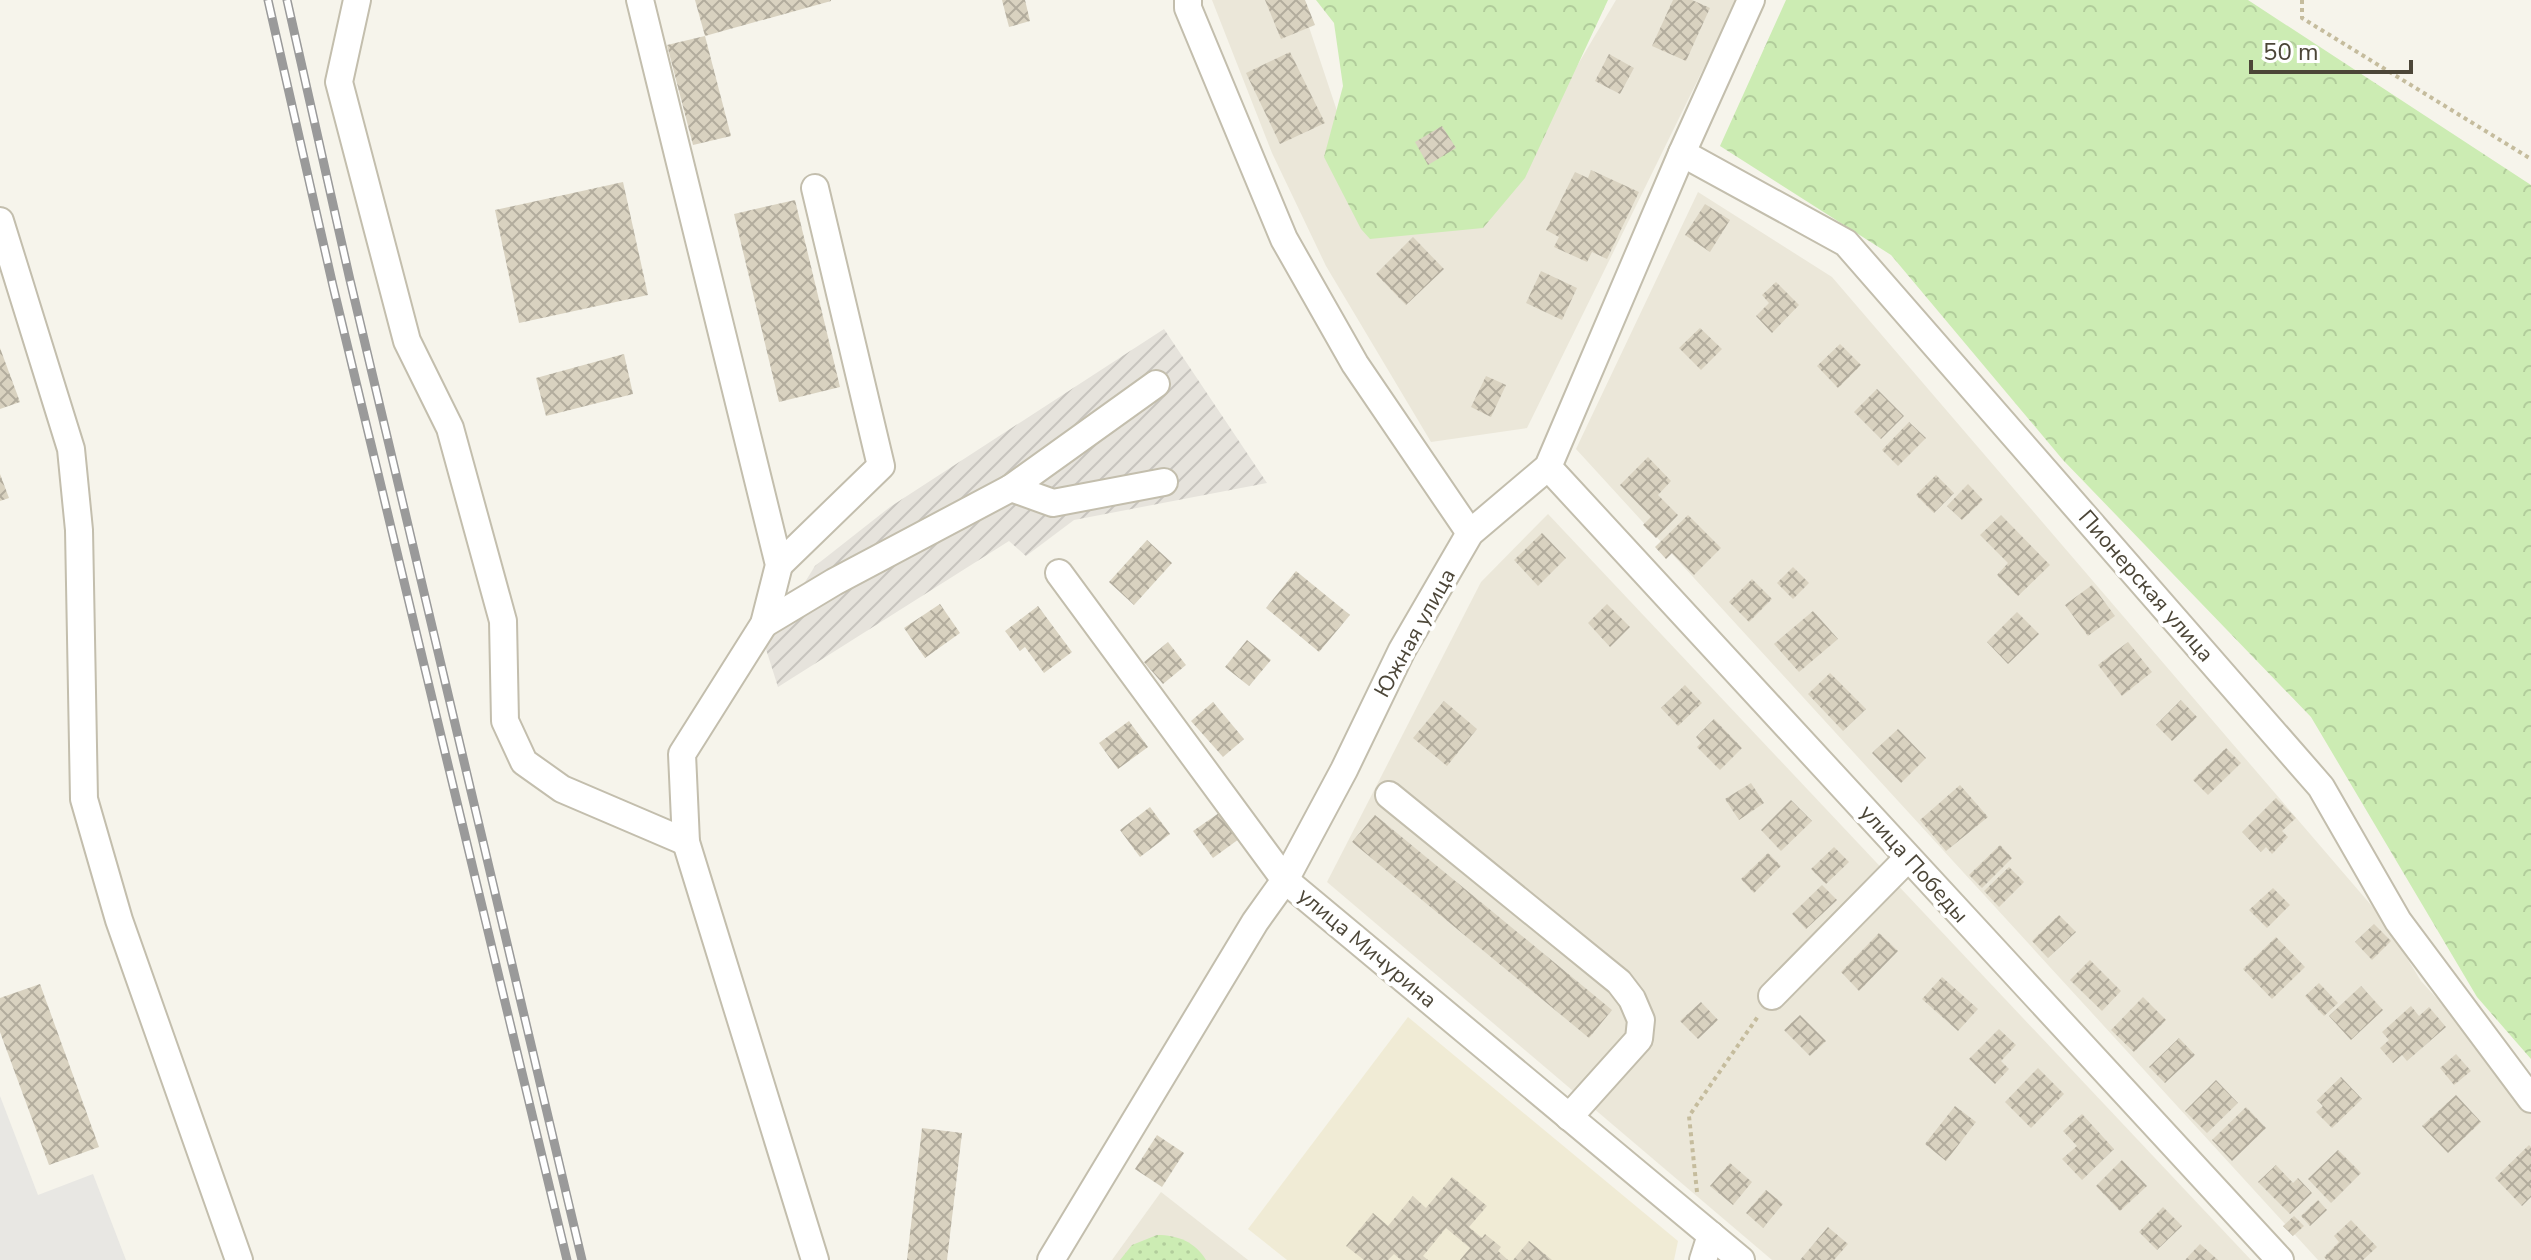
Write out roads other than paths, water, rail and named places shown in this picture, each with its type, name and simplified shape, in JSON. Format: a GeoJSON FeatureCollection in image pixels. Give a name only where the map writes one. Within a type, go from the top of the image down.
{"type":"FeatureCollection","features":[{"type":"Feature","properties":{"kind":"street"},"geometry":{"type":"LineString","coordinates":[[357,0],[339,82],[407,341],[450,428],[503,621],[505,721],[524,762],[562,789],[686,842]]}},
{"type":"Feature","properties":{"kind":"street"},"geometry":{"type":"LineString","coordinates":[[640,0],[779,565],[764,624],[682,754],[686,842],[815,1260]]}},
{"type":"Feature","properties":{"kind":"street"},"geometry":{"type":"LineString","coordinates":[[1188,0],[1188,8],[1284,239],[1355,364],[1470,533]]}},
{"type":"Feature","properties":{"kind":"street","name":"Южная улица"},"geometry":{"type":"LineString","coordinates":[[1051,1260],[1255,922],[1285,880],[1344,770],[1402,650],[1470,533],[1548,467],[1751,0]]}},
{"type":"Feature","properties":{"kind":"street","name":"Пионерская улица"},"geometry":{"type":"LineString","coordinates":[[1682,153],[1846,243],[2321,787],[2398,921],[2531,1099]]}},
{"type":"Feature","properties":{"kind":"street"},"geometry":{"type":"LineString","coordinates":[[779,565],[881,466],[815,188]]}},
{"type":"Feature","properties":{"kind":"street"},"geometry":{"type":"LineString","coordinates":[[0,221],[71,449],[79,530],[84,799],[119,920],[239,1260]]}},
{"type":"Feature","properties":{"kind":"street"},"geometry":{"type":"LineString","coordinates":[[764,624],[834,582],[1011,488],[1156,384]]}},
{"type":"Feature","properties":{"kind":"street","name":"улица Победы"},"geometry":{"type":"LineString","coordinates":[[1548,467],[2280,1260]]}},
{"type":"Feature","properties":{"kind":"street"},"geometry":{"type":"LineString","coordinates":[[1011,488],[1053,503],[1164,482]]}},
{"type":"Feature","properties":{"kind":"street","name":"улица Мичурина"},"geometry":{"type":"LineString","coordinates":[[1059,573],[1285,880],[1569,1117],[1705,1240],[1741,1260]]}},
{"type":"Feature","properties":{"kind":"street"},"geometry":{"type":"LineString","coordinates":[[1389,795],[1619,982],[1632,999],[1641,1020],[1639,1039],[1569,1117]]}},
{"type":"Feature","properties":{"kind":"street"},"geometry":{"type":"LineString","coordinates":[[1772,996],[1908,858]]}},
{"type":"Feature","properties":{"kind":"railway"},"geometry":{"type":"LineString","coordinates":[[268,0],[333,286],[567,1260]]}},
{"type":"Feature","properties":{"kind":"railway"},"geometry":{"type":"LineString","coordinates":[[287,0],[350,280],[582,1260]]}}]}
